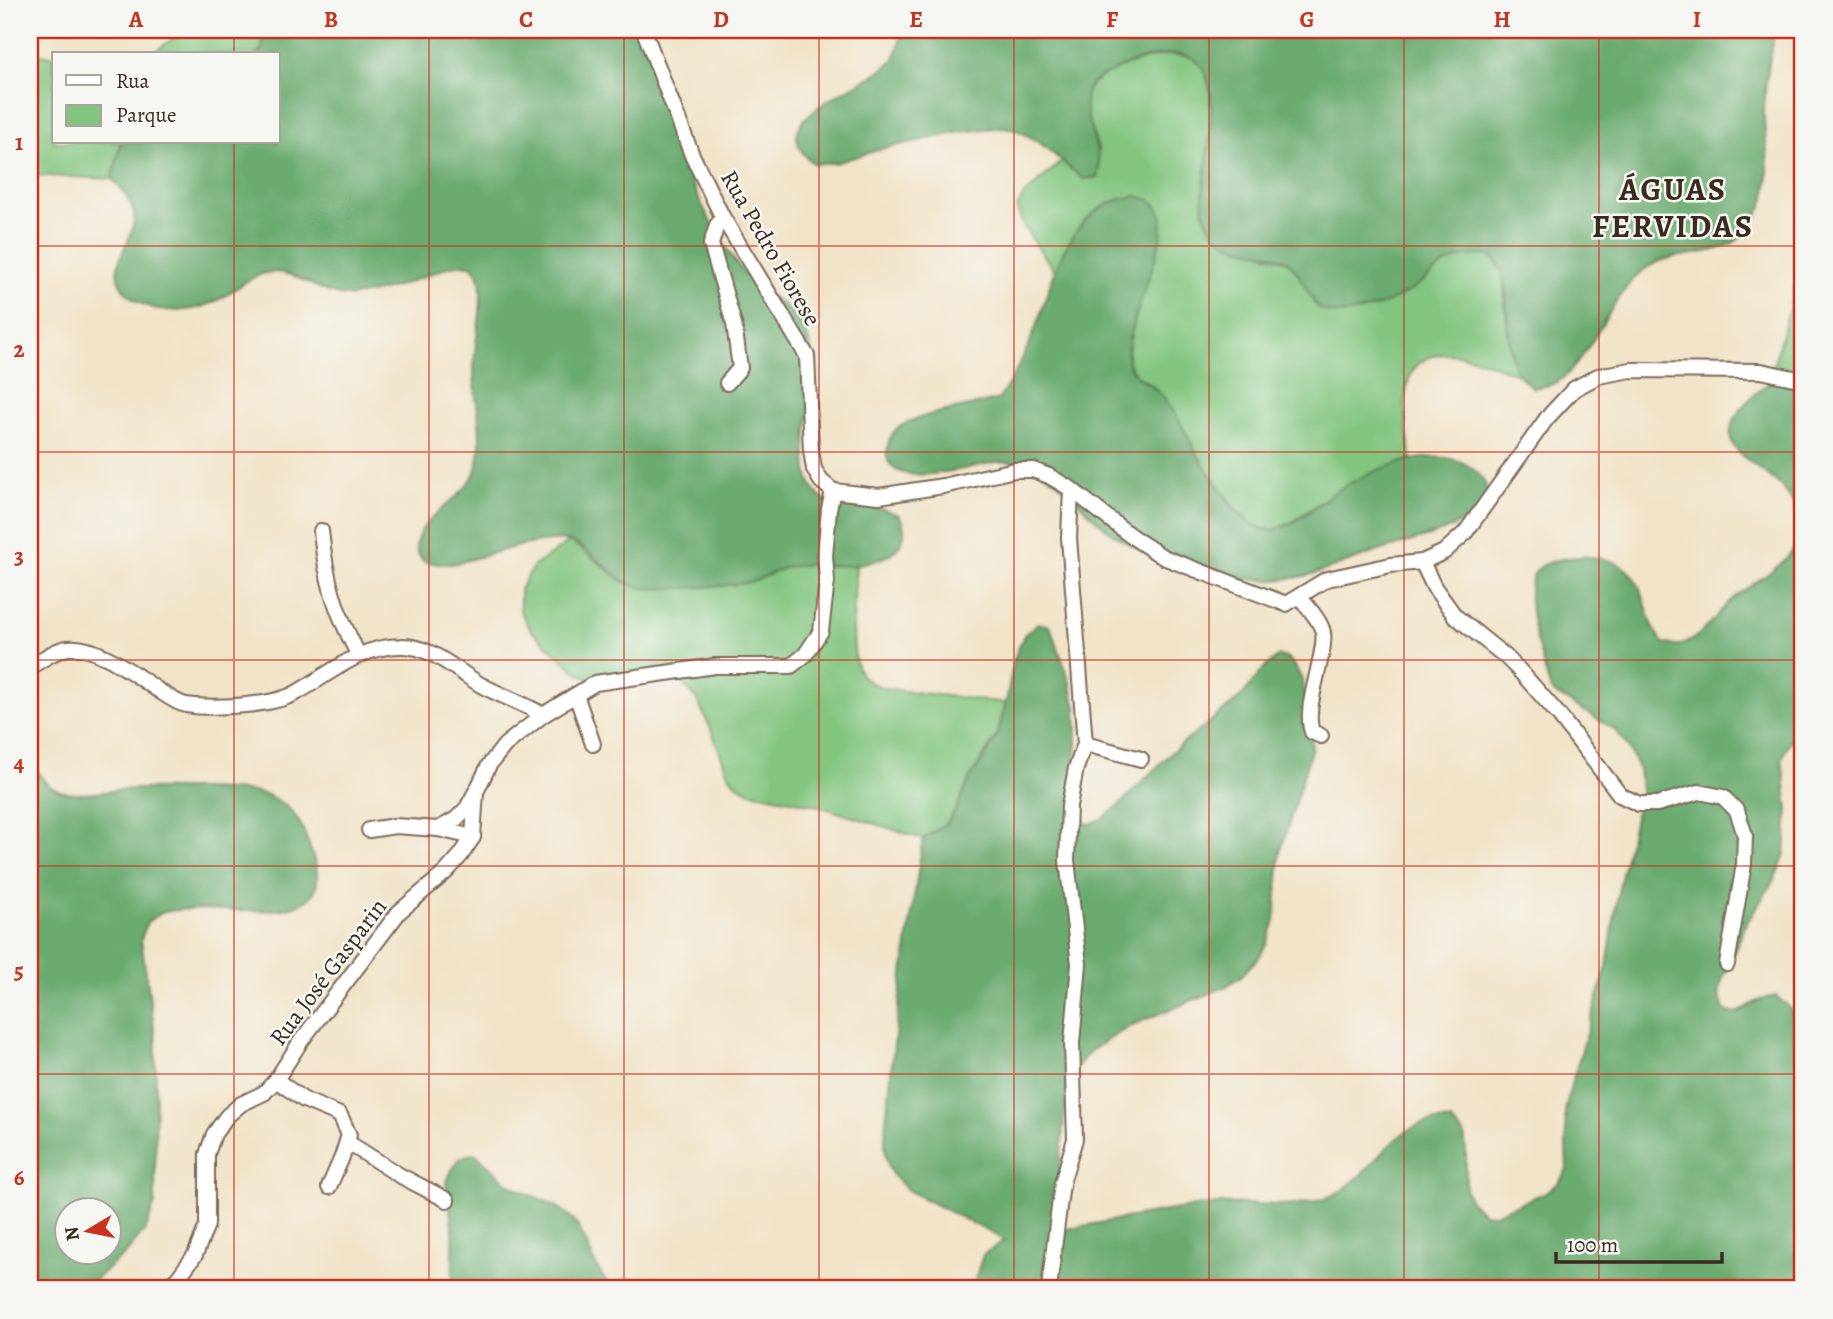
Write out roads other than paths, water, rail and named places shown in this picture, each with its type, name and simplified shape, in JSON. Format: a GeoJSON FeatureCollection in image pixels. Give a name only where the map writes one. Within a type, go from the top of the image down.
{"type":"FeatureCollection","features":[{"type":"Feature","properties":{"kind":"street","name":"Rua Pedro Fiorese"},"geometry":{"type":"LineString","coordinates":[[645,30],[692,155],[723,218],[807,356],[814,470],[821,481],[833,491]]}},
{"type":"Feature","properties":{"kind":"street"},"geometry":{"type":"LineString","coordinates":[[723,218],[717,225],[711,244],[734,324],[740,368],[727,383]]}},
{"type":"Feature","properties":{"kind":"street"},"geometry":{"type":"LineString","coordinates":[[438,830],[456,819],[467,808],[489,765],[505,745],[543,716],[595,683],[715,666],[791,666],[805,655],[821,631],[827,582],[825,556],[829,509],[833,491],[879,496],[943,486],[1015,470],[1033,470],[1072,489],[1131,536],[1163,557],[1286,604],[1328,579],[1391,565],[1422,562],[1444,552],[1465,533],[1547,418],[1574,389],[1598,376],[1631,370],[1762,371],[1803,380]]}},
{"type":"Feature","properties":{"kind":"street"},"geometry":{"type":"LineString","coordinates":[[1049,1289],[1062,1183],[1075,1139],[1072,1043],[1079,964],[1067,860],[1069,806],[1076,768],[1085,744],[1069,538],[1072,489]]}},
{"type":"Feature","properties":{"kind":"street"},"geometry":{"type":"LineString","coordinates":[[321,531],[329,586],[358,654]]}},
{"type":"Feature","properties":{"kind":"street"},"geometry":{"type":"LineString","coordinates":[[1422,562],[1443,602],[1464,624],[1519,670],[1558,714],[1620,795],[1639,804],[1657,804],[1699,792],[1723,797],[1737,811],[1745,835],[1744,863],[1727,964]]}},
{"type":"Feature","properties":{"kind":"street"},"geometry":{"type":"LineString","coordinates":[[1300,597],[1324,631],[1309,720],[1312,732],[1321,736]]}},
{"type":"Feature","properties":{"kind":"street"},"geometry":{"type":"LineString","coordinates":[[30,667],[53,653],[69,648],[86,649],[119,665],[183,704],[204,706],[269,703],[295,693],[358,654],[402,645],[424,650],[483,686],[527,705],[543,716]]}},
{"type":"Feature","properties":{"kind":"street"},"geometry":{"type":"LineString","coordinates":[[576,695],[593,744]]}},
{"type":"Feature","properties":{"kind":"street"},"geometry":{"type":"LineString","coordinates":[[1085,744],[1141,759]]}},
{"type":"Feature","properties":{"kind":"street"},"geometry":{"type":"LineString","coordinates":[[369,830],[395,827],[438,830],[473,837],[476,792]]}},
{"type":"Feature","properties":{"kind":"street","name":"Rua José Gasparin"},"geometry":{"type":"LineString","coordinates":[[165,1289],[178,1278],[195,1255],[208,1225],[207,1154],[214,1134],[227,1116],[242,1104],[264,1093],[276,1080],[301,1041],[399,912],[446,872],[473,837]]}},
{"type":"Feature","properties":{"kind":"street"},"geometry":{"type":"LineString","coordinates":[[276,1080],[304,1100],[340,1115],[349,1135],[328,1187]]}},
{"type":"Feature","properties":{"kind":"street"},"geometry":{"type":"LineString","coordinates":[[347,1142],[399,1175],[447,1200]]}},
{"type":"Feature","properties":{"kind":"district","name":"ÁGUAS FERVIDAS"},"geometry":{"type":"Point","coordinates":[1673,208]}}]}
